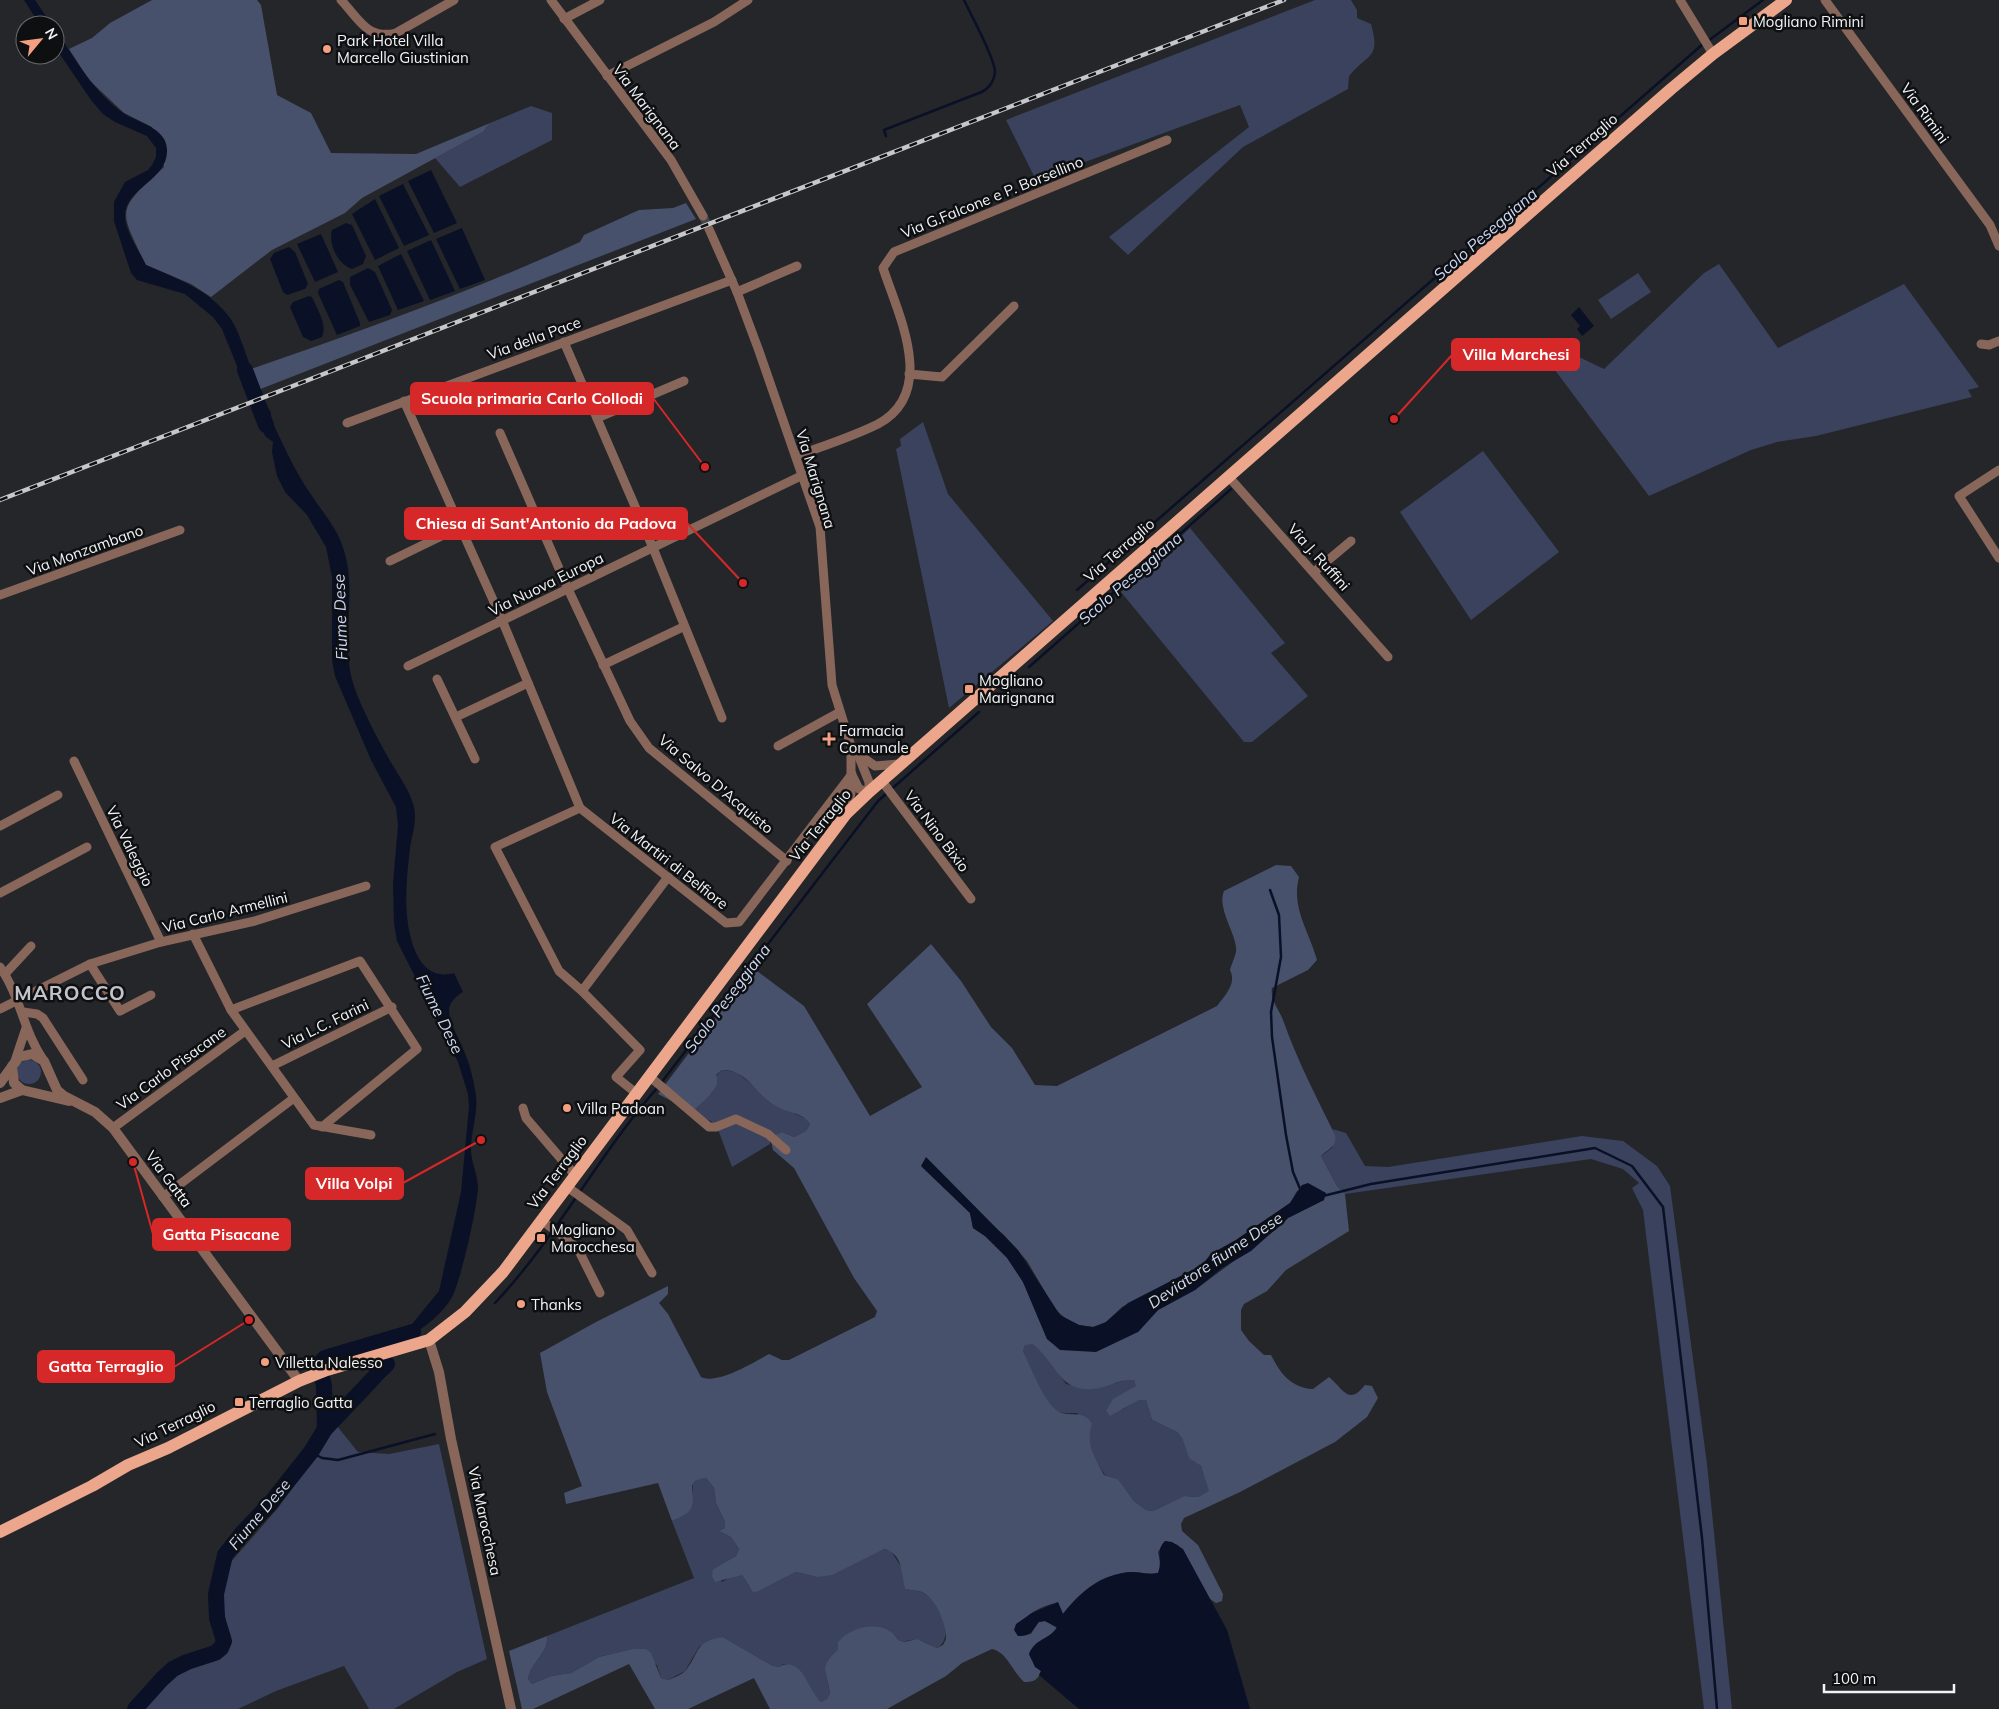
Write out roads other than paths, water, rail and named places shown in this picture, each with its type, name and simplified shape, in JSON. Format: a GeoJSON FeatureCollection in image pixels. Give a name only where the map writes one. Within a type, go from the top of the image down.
{"type":"FeatureCollection","features":[{"type":"Feature","properties":{"kind":"main road","name":"Via Terraglio"},"geometry":{"type":"LineString","coordinates":[[0,1532],[92,1486],[128,1465],[168,1448],[299,1381],[321,1372],[429,1340],[453,1322],[550,1226],[574,1192],[575,1175],[633,1091],[656,1082],[846,814],[869,792],[886,787],[899,764],[1711,51],[1786,0]]}},
{"type":"Feature","properties":{"kind":"street"},"geometry":{"type":"LineString","coordinates":[[341,0],[370,32],[385,36],[396,33],[454,0]]}},
{"type":"Feature","properties":{"kind":"street","name":"Via Marignana"},"geometry":{"type":"LineString","coordinates":[[551,0],[670,160],[702,216]]}},
{"type":"Feature","properties":{"kind":"street"},"geometry":{"type":"LineString","coordinates":[[564,19],[600,0]]}},
{"type":"Feature","properties":{"kind":"street"},"geometry":{"type":"LineString","coordinates":[[606,76],[714,22],[748,0]]}},
{"type":"Feature","properties":{"kind":"street"},"geometry":{"type":"LineString","coordinates":[[1680,0],[1711,51]]}},
{"type":"Feature","properties":{"kind":"street","name":"Via Rimini"},"geometry":{"type":"LineString","coordinates":[[1825,0],[1990,225],[1999,246]]}},
{"type":"Feature","properties":{"kind":"street","name":"Via G.Falcone e P. Borsellino"},"geometry":{"type":"LineString","coordinates":[[796,456],[880,423],[894,412],[904,396],[911,367],[904,328],[883,268],[894,252],[1167,140]]}},
{"type":"Feature","properties":{"kind":"street","name":"Via Marignana"},"geometry":{"type":"LineString","coordinates":[[709,229],[727,282],[737,292],[820,527],[832,685],[854,749],[869,782],[869,792]]}},
{"type":"Feature","properties":{"kind":"street"},"geometry":{"type":"LineString","coordinates":[[737,292],[797,266]]}},
{"type":"Feature","properties":{"kind":"street","name":"Via della Pace"},"geometry":{"type":"LineString","coordinates":[[347,423],[727,282]]}},
{"type":"Feature","properties":{"kind":"street"},"geometry":{"type":"LineString","coordinates":[[909,374],[942,377],[1014,306]]}},
{"type":"Feature","properties":{"kind":"street"},"geometry":{"type":"LineString","coordinates":[[564,342],[653,548],[722,718]]}},
{"type":"Feature","properties":{"kind":"street"},"geometry":{"type":"LineString","coordinates":[[1981,344],[1989,345],[1999,342]]}},
{"type":"Feature","properties":{"kind":"street"},"geometry":{"type":"LineString","coordinates":[[597,418],[684,381]]}},
{"type":"Feature","properties":{"kind":"street","name":"Via Martiri di Belfiore"},"geometry":{"type":"LineString","coordinates":[[404,401],[502,620],[580,808],[726,923],[739,922],[852,774]]}},
{"type":"Feature","properties":{"kind":"street","name":"Via Salvo D'Acquisto"},"geometry":{"type":"LineString","coordinates":[[500,433],[568,589],[630,721],[649,748],[787,861]]}},
{"type":"Feature","properties":{"kind":"street"},"geometry":{"type":"LineString","coordinates":[[1999,470],[1959,496],[1999,558]]}},
{"type":"Feature","properties":{"kind":"street","name":"Via Nuova Europa"},"geometry":{"type":"LineString","coordinates":[[408,666],[803,475]]}},
{"type":"Feature","properties":{"kind":"street","name":"Via J. Ruffini"},"geometry":{"type":"LineString","coordinates":[[1228,476],[1388,657]]}},
{"type":"Feature","properties":{"kind":"street"},"geometry":{"type":"LineString","coordinates":[[390,561],[460,527]]}},
{"type":"Feature","properties":{"kind":"street","name":"Via Monzambano"},"geometry":{"type":"LineString","coordinates":[[0,595],[180,530]]}},
{"type":"Feature","properties":{"kind":"street"},"geometry":{"type":"LineString","coordinates":[[1314,572],[1350,541]]}},
{"type":"Feature","properties":{"kind":"street"},"geometry":{"type":"LineString","coordinates":[[603,665],[684,627]]}},
{"type":"Feature","properties":{"kind":"street"},"geometry":{"type":"LineString","coordinates":[[437,679],[475,759]]}},
{"type":"Feature","properties":{"kind":"street"},"geometry":{"type":"LineString","coordinates":[[456,717],[528,683]]}},
{"type":"Feature","properties":{"kind":"street"},"geometry":{"type":"LineString","coordinates":[[778,746],[840,712]]}},
{"type":"Feature","properties":{"kind":"street"},"geometry":{"type":"LineString","coordinates":[[854,749],[875,766],[899,764]]}},
{"type":"Feature","properties":{"kind":"street","name":"Via Marignana"},"geometry":{"type":"LineString","coordinates":[[846,814],[854,749]]}},
{"type":"Feature","properties":{"kind":"street","name":"Via Valeggio"},"geometry":{"type":"LineString","coordinates":[[74,761],[161,942]]}},
{"type":"Feature","properties":{"kind":"street"},"geometry":{"type":"LineString","coordinates":[[852,774],[859,789],[869,792]]}},
{"type":"Feature","properties":{"kind":"street","name":"Via Nino Bixio"},"geometry":{"type":"LineString","coordinates":[[886,787],[971,899]]}},
{"type":"Feature","properties":{"kind":"street"},"geometry":{"type":"LineString","coordinates":[[0,826],[58,795]]}},
{"type":"Feature","properties":{"kind":"street"},"geometry":{"type":"LineString","coordinates":[[580,808],[495,847],[559,971],[582,990],[640,1050],[616,1077],[633,1091]]}},
{"type":"Feature","properties":{"kind":"street"},"geometry":{"type":"LineString","coordinates":[[0,893],[87,847]]}},
{"type":"Feature","properties":{"kind":"street"},"geometry":{"type":"LineString","coordinates":[[582,990],[668,877]]}},
{"type":"Feature","properties":{"kind":"street","name":"Via Carlo Armellini"},"geometry":{"type":"LineString","coordinates":[[19,1000],[90,964],[161,942],[255,922],[366,886]]}},
{"type":"Feature","properties":{"kind":"street"},"geometry":{"type":"LineString","coordinates":[[193,934],[230,1010],[314,1125],[371,1135]]}},
{"type":"Feature","properties":{"kind":"street"},"geometry":{"type":"LineString","coordinates":[[0,1098],[40,1088],[48,1077],[46,1066],[34,1047],[26,1028],[19,1000],[3,970],[31,946]]}},
{"type":"Feature","properties":{"kind":"street"},"geometry":{"type":"LineString","coordinates":[[230,1010],[360,961],[392,1007],[417,1049],[322,1127]]}},
{"type":"Feature","properties":{"kind":"street"},"geometry":{"type":"LineString","coordinates":[[90,964],[120,1011],[151,995]]}},
{"type":"Feature","properties":{"kind":"street"},"geometry":{"type":"LineString","coordinates":[[0,1009],[19,1000]]}},
{"type":"Feature","properties":{"kind":"street","name":"Via L.C. Farini"},"geometry":{"type":"LineString","coordinates":[[272,1066],[392,1007]]}},
{"type":"Feature","properties":{"kind":"street"},"geometry":{"type":"LineString","coordinates":[[23,1012],[37,1014],[43,1018],[83,1080]]}},
{"type":"Feature","properties":{"kind":"street"},"geometry":{"type":"LineString","coordinates":[[0,1083],[20,1050],[26,1028]]}},
{"type":"Feature","properties":{"kind":"street","name":"Via Carlo Pisacane"},"geometry":{"type":"LineString","coordinates":[[114,1128],[245,1031]]}},
{"type":"Feature","properties":{"kind":"street"},"geometry":{"type":"LineString","coordinates":[[25,1091],[11,1078],[13,1064],[26,1054],[38,1056],[46,1066]]}},
{"type":"Feature","properties":{"kind":"street","name":"Via Gatta"},"geometry":{"type":"LineString","coordinates":[[46,1066],[56,1090],[95,1112],[114,1128],[299,1381]]}},
{"type":"Feature","properties":{"kind":"street"},"geometry":{"type":"LineString","coordinates":[[656,1082],[708,1127],[716,1127],[736,1120],[768,1134],[781,1148],[786,1150]]}},
{"type":"Feature","properties":{"kind":"street","name":"Via Gatta"},"geometry":{"type":"LineString","coordinates":[[25,1091],[76,1102]]}},
{"type":"Feature","properties":{"kind":"street"},"geometry":{"type":"LineString","coordinates":[[163,1197],[294,1098]]}},
{"type":"Feature","properties":{"kind":"street"},"geometry":{"type":"LineString","coordinates":[[523,1108],[526,1118],[575,1175]]}},
{"type":"Feature","properties":{"kind":"street"},"geometry":{"type":"LineString","coordinates":[[574,1192],[627,1230],[652,1272]]}},
{"type":"Feature","properties":{"kind":"street"},"geometry":{"type":"LineString","coordinates":[[550,1226],[577,1247],[600,1293]]}},
{"type":"Feature","properties":{"kind":"street","name":"Via Marocchesa"},"geometry":{"type":"LineString","coordinates":[[429,1340],[439,1372],[451,1439],[511,1709]]}},
{"type":"Feature","properties":{"kind":"water"},"geometry":{"type":"Polygon","coordinates":[[[24,0],[35,0],[45,15],[34,15],[24,0]]]}},
{"type":"Feature","properties":{"kind":"water"},"geometry":{"type":"Polygon","coordinates":[[[65,44],[86,75],[104,97],[125,114],[151,127],[162,136],[167,149],[165,161],[153,178],[129,202],[125,212],[126,224],[146,265],[181,280],[202,292],[222,308],[230,318],[242,342],[258,390],[248,393],[222,329],[213,317],[185,294],[137,280],[131,273],[114,221],[114,202],[125,182],[148,170],[152,165],[156,157],[156,148],[147,136],[115,122],[103,114],[65,62],[65,44]]]}},
{"type":"Feature","properties":{"kind":"water"},"geometry":{"type":"Polygon","coordinates":[[[431,170],[457,223],[434,233],[408,181],[431,170]]]}},
{"type":"Feature","properties":{"kind":"water"},"geometry":{"type":"Polygon","coordinates":[[[403,184],[429,235],[404,246],[379,196],[403,184]]]}},
{"type":"Feature","properties":{"kind":"water"},"geometry":{"type":"Polygon","coordinates":[[[375,199],[399,248],[375,260],[352,214],[375,199]]]}},
{"type":"Feature","properties":{"kind":"water"},"geometry":{"type":"Polygon","coordinates":[[[346,223],[352,225],[366,256],[363,264],[352,269],[347,267],[338,258],[331,242],[332,230],[346,223]]]}},
{"type":"Feature","properties":{"kind":"water"},"geometry":{"type":"Polygon","coordinates":[[[462,228],[485,280],[460,289],[436,239],[462,228]]]}},
{"type":"Feature","properties":{"kind":"water"},"geometry":{"type":"Polygon","coordinates":[[[321,234],[338,272],[315,282],[297,244],[321,234]]]}},
{"type":"Feature","properties":{"kind":"water"},"geometry":{"type":"Polygon","coordinates":[[[431,240],[455,291],[430,300],[407,251],[431,240]]]}},
{"type":"Feature","properties":{"kind":"water"},"geometry":{"type":"Polygon","coordinates":[[[289,247],[295,252],[308,284],[305,289],[287,295],[283,292],[270,259],[274,253],[289,247]]]}},
{"type":"Feature","properties":{"kind":"water"},"geometry":{"type":"Polygon","coordinates":[[[401,254],[424,301],[398,310],[378,266],[401,254]]]}},
{"type":"Feature","properties":{"kind":"water"},"geometry":{"type":"Polygon","coordinates":[[[368,268],[375,272],[392,310],[390,315],[369,322],[350,285],[350,277],[368,268]]]}},
{"type":"Feature","properties":{"kind":"water"},"geometry":{"type":"Polygon","coordinates":[[[339,280],[343,282],[360,326],[337,335],[318,293],[319,289],[339,280]]]}},
{"type":"Feature","properties":{"kind":"water"},"geometry":{"type":"Polygon","coordinates":[[[309,296],[312,297],[324,327],[322,337],[311,341],[303,337],[290,307],[293,302],[309,296]]]}},
{"type":"Feature","properties":{"kind":"water"},"geometry":{"type":"Polygon","coordinates":[[[1579,307],[1594,326],[1582,336],[1577,329],[1580,326],[1571,315],[1579,307]]]}},
{"type":"Feature","properties":{"kind":"water"},"geometry":{"type":"Polygon","coordinates":[[[265,402],[271,413],[271,419],[294,466],[334,528],[344,551],[349,584],[348,652],[354,686],[371,725],[407,790],[415,812],[406,901],[409,928],[416,953],[423,964],[431,971],[442,974],[454,973],[463,992],[454,999],[449,1009],[453,1027],[469,1065],[476,1096],[471,1149],[478,1186],[472,1225],[456,1288],[447,1305],[434,1319],[418,1331],[392,1342],[408,1329],[439,1291],[461,1192],[469,1107],[468,1094],[458,1062],[397,941],[394,923],[393,884],[398,825],[396,807],[371,760],[335,676],[332,660],[332,577],[326,547],[307,515],[285,492],[277,476],[272,452],[273,442],[265,436],[254,407],[265,402]]]}},
{"type":"Feature","properties":{"kind":"water","name":"Deviatore fiume Dese"},"geometry":{"type":"Polygon","coordinates":[[[926,1157],[1018,1250],[1060,1315],[1079,1325],[1093,1327],[1106,1322],[1128,1303],[1202,1265],[1211,1254],[1236,1240],[1290,1203],[1302,1185],[1308,1183],[1326,1193],[1324,1200],[1288,1218],[1251,1251],[1222,1268],[1195,1290],[1158,1310],[1138,1332],[1096,1352],[1060,1350],[1047,1339],[1023,1282],[1007,1258],[985,1236],[973,1228],[970,1213],[921,1166],[926,1157]]]}},
{"type":"Feature","properties":{"kind":"water"},"geometry":{"type":"Polygon","coordinates":[[[1165,1541],[1172,1542],[1183,1549],[1227,1630],[1250,1709],[1079,1709],[1039,1675],[1041,1671],[1035,1667],[1029,1654],[1035,1644],[1051,1634],[1057,1627],[1045,1621],[1039,1622],[1028,1634],[1018,1636],[1014,1630],[1016,1624],[1032,1613],[1058,1602],[1063,1614],[1092,1585],[1110,1576],[1131,1572],[1158,1573],[1160,1548],[1165,1541]]]}},
{"type":"Feature","properties":{"kind":"waterway"},"geometry":{"type":"LineString","coordinates":[[886,136],[884,130],[982,92],[992,82],[995,72],[991,57],[964,0]]}},
{"type":"Feature","properties":{"kind":"waterway","name":"Scolo Peseggiana"},"geometry":{"type":"LineString","coordinates":[[1708,41],[1763,0]]}},
{"type":"Feature","properties":{"kind":"waterway","name":"Scolo Peseggiana"},"geometry":{"type":"LineString","coordinates":[[1077,590],[1703,44]]}},
{"type":"Feature","properties":{"kind":"waterway","name":"Fiume Dese"},"geometry":{"type":"LineString","coordinates":[[245,370],[266,425]]}},
{"type":"Feature","properties":{"kind":"waterway","name":"Scolo Peseggiana"},"geometry":{"type":"LineString","coordinates":[[1029,667],[1231,489]]}},
{"type":"Feature","properties":{"kind":"waterway","name":"Scolo Peseggiana"},"geometry":{"type":"LineString","coordinates":[[661,1083],[878,801],[979,712]]}},
{"type":"Feature","properties":{"kind":"waterway"},"geometry":{"type":"LineString","coordinates":[[1270,890],[1279,915],[1281,957],[1271,1012],[1272,1037],[1286,1135],[1293,1172],[1301,1191]]}},
{"type":"Feature","properties":{"kind":"waterway","name":"Scolo Peseggiana"},"geometry":{"type":"LineString","coordinates":[[495,1303],[538,1251],[616,1140],[658,1087]]}},
{"type":"Feature","properties":{"kind":"waterway"},"geometry":{"type":"LineString","coordinates":[[1323,1196],[1371,1184],[1595,1148],[1632,1166],[1663,1207],[1702,1538],[1717,1709]]}},
{"type":"Feature","properties":{"kind":"waterway","name":"Fiume Dese"},"geometry":{"type":"LineString","coordinates":[[325,1429],[324,1386],[319,1364],[325,1358],[413,1332]]}},
{"type":"Feature","properties":{"kind":"waterway","name":"Fiume Dese"},"geometry":{"type":"LineString","coordinates":[[135,1709],[173,1669],[187,1662],[215,1653],[221,1648],[224,1641],[217,1618],[216,1594],[225,1555],[243,1532],[269,1505],[311,1452],[325,1429],[387,1364]]}},
{"type":"Feature","properties":{"kind":"waterway","name":"Scolo Peseggiana"},"geometry":{"type":"LineString","coordinates":[[311,1452],[322,1458],[338,1460],[435,1434]]}},
{"type":"Feature","properties":{"kind":"tunnel"},"geometry":{"type":"LineString","coordinates":[[703,216],[709,229]]}},
{"type":"Feature","properties":{"kind":"railway"},"geometry":{"type":"LineString","coordinates":[[0,500],[1284,0]]}},
{"type":"Feature","properties":{"kind":"place","name":"Mogliano Rimini"},"geometry":{"type":"Point","coordinates":[1743,21]}},
{"type":"Feature","properties":{"kind":"place","name":"Park Hotel Villa Marcello Giustinian"},"geometry":{"type":"Point","coordinates":[327,49]}},
{"type":"Feature","properties":{"kind":"place","name":"Villa Marchesi"},"geometry":{"type":"Point","coordinates":[1394,419]}},
{"type":"Feature","properties":{"kind":"place","name":"Scuola primaria Carlo Collodi"},"geometry":{"type":"Point","coordinates":[705,467]}},
{"type":"Feature","properties":{"kind":"place","name":"Chiesa di Sant'Antonio da Padova"},"geometry":{"type":"Point","coordinates":[743,583]}},
{"type":"Feature","properties":{"kind":"place","name":"Mogliano Marignana"},"geometry":{"type":"Point","coordinates":[969,689]}},
{"type":"Feature","properties":{"kind":"place","name":"Farmacia Comunale"},"geometry":{"type":"Point","coordinates":[829,739]}},
{"type":"Feature","properties":{"kind":"place","name":"Villa Padoan"},"geometry":{"type":"Point","coordinates":[567,1108]}},
{"type":"Feature","properties":{"kind":"place","name":"Villa Volpi"},"geometry":{"type":"Point","coordinates":[481,1140]}},
{"type":"Feature","properties":{"kind":"place","name":"Gatta Pisacane"},"geometry":{"type":"Point","coordinates":[133,1162]}},
{"type":"Feature","properties":{"kind":"place","name":"Mogliano Marocchesa"},"geometry":{"type":"Point","coordinates":[541,1238]}},
{"type":"Feature","properties":{"kind":"place","name":"Thanks"},"geometry":{"type":"Point","coordinates":[521,1304]}},
{"type":"Feature","properties":{"kind":"place","name":"Gatta Terraglio"},"geometry":{"type":"Point","coordinates":[249,1320]}},
{"type":"Feature","properties":{"kind":"place","name":"Villetta Nalesso"},"geometry":{"type":"Point","coordinates":[265,1362]}},
{"type":"Feature","properties":{"kind":"place","name":"Terraglio Gatta"},"geometry":{"type":"Point","coordinates":[239,1402]}},
{"type":"Feature","properties":{"kind":"district","name":"MAROCCO"},"geometry":{"type":"Point","coordinates":[70,992]}}]}
